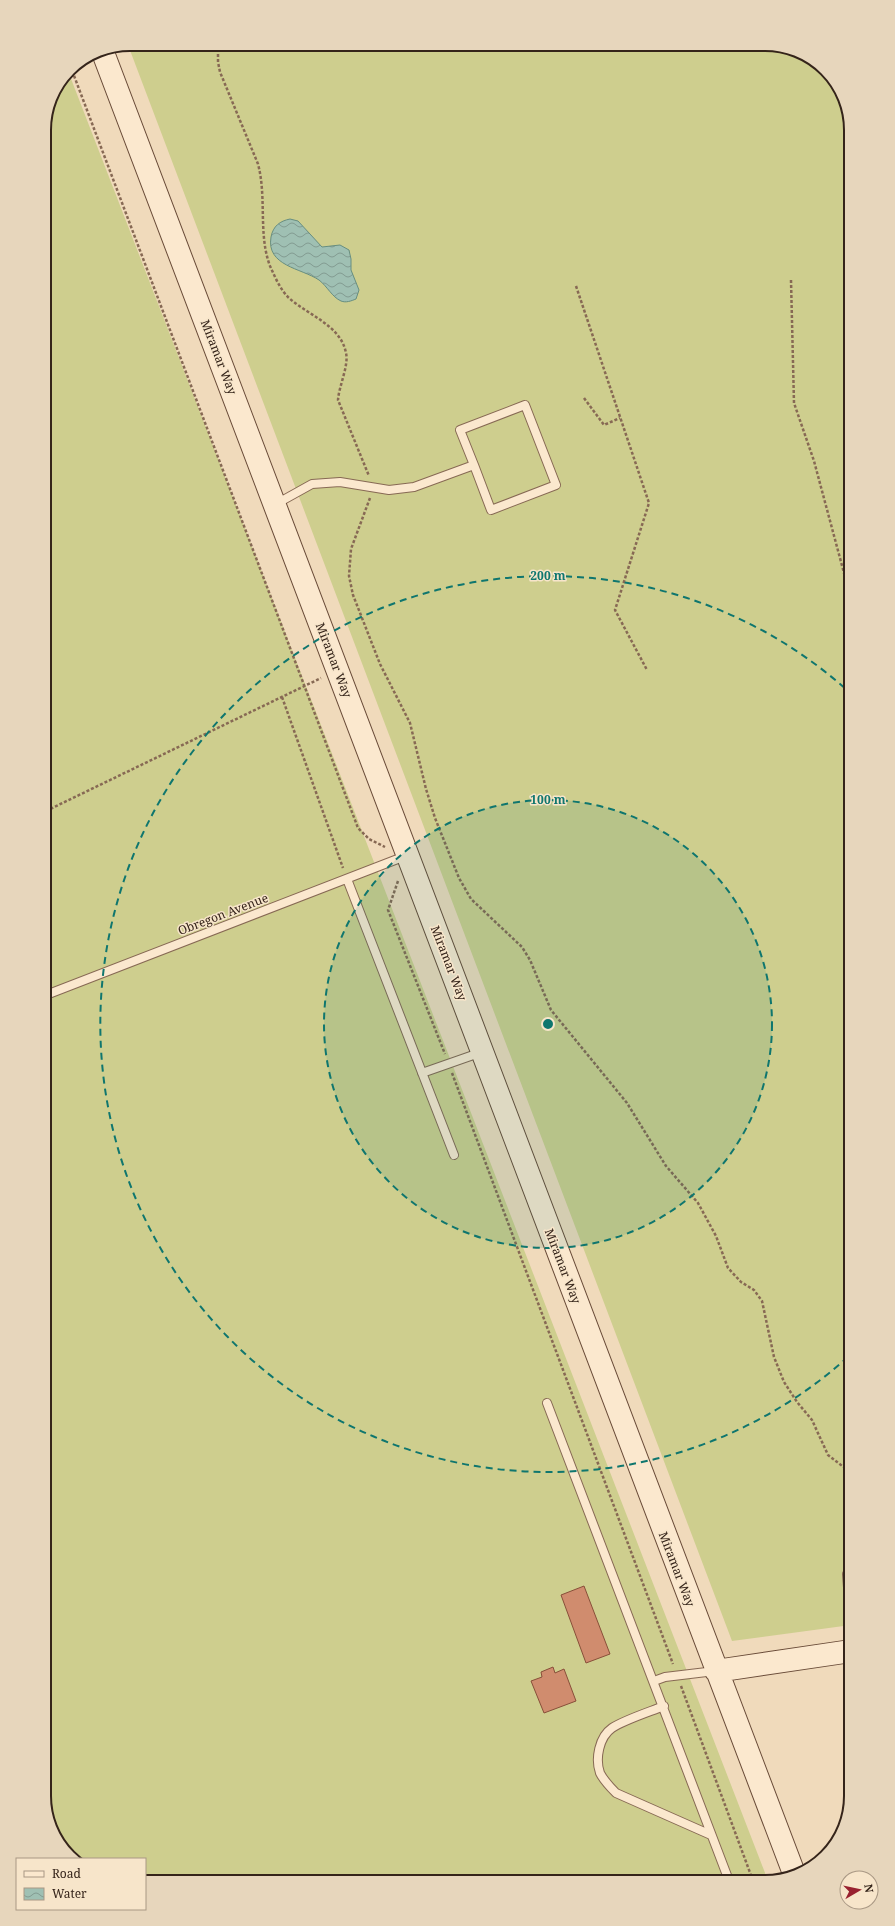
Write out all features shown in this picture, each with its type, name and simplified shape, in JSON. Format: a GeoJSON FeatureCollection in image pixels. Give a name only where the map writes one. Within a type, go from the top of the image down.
{"type":"FeatureCollection","features":[{"type":"Feature","properties":{"kind":"street","name":"Miramar Way"},"geometry":{"type":"LineString","coordinates":[[104,55],[338,670],[402,858],[482,1052],[793,1870]]}},
{"type":"Feature","properties":{"kind":"street"},"geometry":{"type":"LineString","coordinates":[[716,1671],[844,1652]]}},
{"type":"Feature","properties":{"kind":"lane"},"geometry":{"type":"LineString","coordinates":[[525,405],[556,485],[491,510],[474,465],[460,430],[525,405]]}},
{"type":"Feature","properties":{"kind":"lane"},"geometry":{"type":"LineString","coordinates":[[275,504],[312,484],[340,482],[389,490],[414,487],[474,465]]}},
{"type":"Feature","properties":{"kind":"lane","name":"Obregon Avenue"},"geometry":{"type":"LineString","coordinates":[[51,993],[402,858]]}},
{"type":"Feature","properties":{"kind":"lane"},"geometry":{"type":"LineString","coordinates":[[347,879],[454,1155]]}},
{"type":"Feature","properties":{"kind":"lane"},"geometry":{"type":"LineString","coordinates":[[422,1073],[482,1052]]}},
{"type":"Feature","properties":{"kind":"lane"},"geometry":{"type":"LineString","coordinates":[[547,1403],[664,1706],[727,1875]]}},
{"type":"Feature","properties":{"kind":"lane"},"geometry":{"type":"LineString","coordinates":[[654,1681],[677,1675],[716,1671]]}},
{"type":"Feature","properties":{"kind":"lane"},"geometry":{"type":"LineString","coordinates":[[664,1706],[611,1728],[603,1738],[599,1749],[598,1762],[600,1774],[616,1793],[711,1835]]}},
{"type":"Feature","properties":{"kind":"path"},"geometry":{"type":"LineString","coordinates":[[218,51],[220,72],[262,178],[264,194],[264,236],[270,266],[282,291],[306,312],[327,325],[338,335],[347,354],[338,400],[365,463],[373,488],[351,549],[349,564],[350,582],[359,614],[380,664],[410,723],[430,804],[459,878],[471,899],[522,947],[530,960],[551,1010],[627,1103],[666,1166],[698,1203],[716,1236],[728,1268],[741,1282],[754,1290],[762,1301],[774,1357],[784,1382],[797,1402],[812,1420],[828,1455],[844,1467]]}},
{"type":"Feature","properties":{"kind":"path"},"geometry":{"type":"LineString","coordinates":[[74,75],[358,828],[369,839],[402,858],[400,876],[388,910],[449,1064],[751,1875]]}},
{"type":"Feature","properties":{"kind":"path"},"geometry":{"type":"LineString","coordinates":[[791,280],[794,403],[814,461],[844,573]]}},
{"type":"Feature","properties":{"kind":"path"},"geometry":{"type":"LineString","coordinates":[[576,286],[649,503],[615,610],[646,670]]}},
{"type":"Feature","properties":{"kind":"path"},"geometry":{"type":"LineString","coordinates":[[584,398],[604,425],[620,418]]}},
{"type":"Feature","properties":{"kind":"path"},"geometry":{"type":"LineString","coordinates":[[51,809],[338,670]]}},
{"type":"Feature","properties":{"kind":"path"},"geometry":{"type":"LineString","coordinates":[[282,697],[347,879]]}},
{"type":"Feature","properties":{"kind":"green space"},"geometry":{"type":"Polygon","coordinates":[[[130,51],[770,51],[790,55],[813,67],[828,82],[840,105],[844,130],[844,1626],[732,1641],[130,51]]]}},
{"type":"Feature","properties":{"kind":"green space"},"geometry":{"type":"Polygon","coordinates":[[[71,78],[766,1875],[146,1875],[146,1858],[81,1858],[67,1844],[55,1821],[51,1801],[51,125],[59,95],[71,78]]]}},
{"type":"Feature","properties":{"kind":"water"},"geometry":{"type":"Polygon","coordinates":[[[290,219],[298,221],[322,247],[340,245],[349,250],[351,270],[359,290],[356,299],[347,302],[341,301],[335,297],[319,280],[286,265],[274,254],[271,247],[273,230],[283,221],[290,219]]]}},
{"type":"Feature","properties":{"kind":"building"},"geometry":{"type":"Polygon","coordinates":[[[584,1586],[610,1654],[586,1663],[561,1595],[584,1586]]]}},
{"type":"Feature","properties":{"kind":"building"},"geometry":{"type":"Polygon","coordinates":[[[553,1667],[555,1673],[564,1669],[576,1701],[544,1713],[531,1681],[542,1677],[541,1672],[553,1667]]]}}]}
